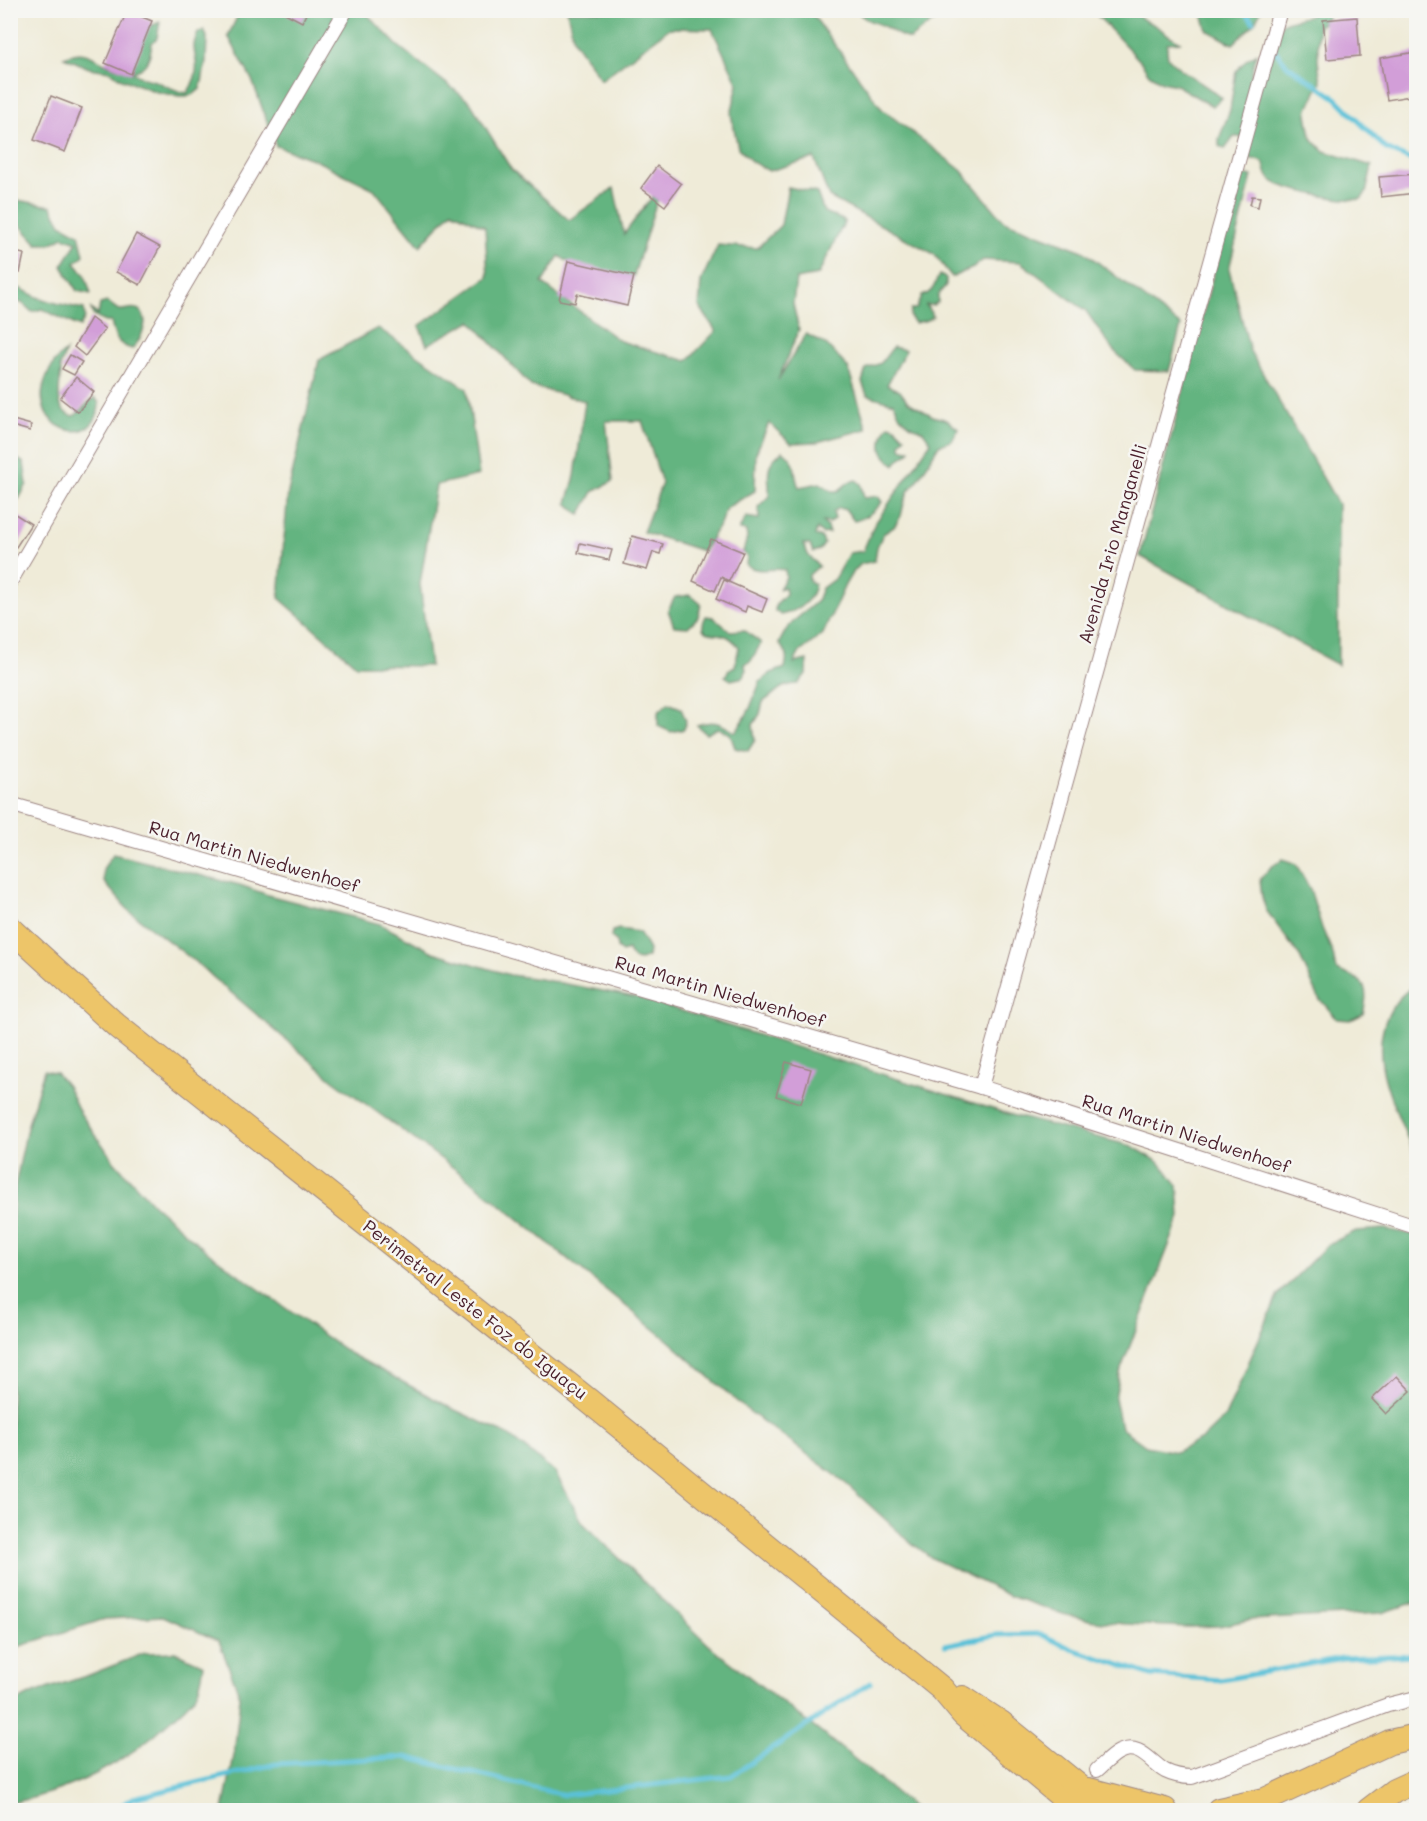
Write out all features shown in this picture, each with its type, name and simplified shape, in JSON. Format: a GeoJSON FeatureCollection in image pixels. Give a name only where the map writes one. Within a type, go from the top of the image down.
{"type":"FeatureCollection","features":[{"type":"Feature","properties":{"kind":"highway","name":"Perimetral Leste Foz do Iguaçu"},"geometry":{"type":"LineString","coordinates":[[10,928],[117,1026],[589,1401],[942,1689],[963,1714],[1073,1802],[1108,1810]]}},
{"type":"Feature","properties":{"kind":"highway"},"geometry":{"type":"LineString","coordinates":[[1219,1810],[1265,1800],[1390,1742],[1416,1736]]}},
{"type":"Feature","properties":{"kind":"highway"},"geometry":{"type":"LineString","coordinates":[[1369,1810],[1378,1801],[1416,1780]]}},
{"type":"Feature","properties":{"kind":"highway"},"geometry":{"type":"LineString","coordinates":[[1073,1802],[1165,1810]]}},
{"type":"Feature","properties":{"kind":"street"},"geometry":{"type":"LineString","coordinates":[[10,582],[346,10]]}},
{"type":"Feature","properties":{"kind":"street","name":"Avenida Irio Manganelli"},"geometry":{"type":"LineString","coordinates":[[981,1087],[1280,10]]}},
{"type":"Feature","properties":{"kind":"street","name":"Rua Martin Niedwenhoef"},"geometry":{"type":"LineString","coordinates":[[10,804],[981,1087],[1416,1227]]}},
{"type":"Feature","properties":{"kind":"street"},"geometry":{"type":"LineString","coordinates":[[1097,1770],[1118,1752],[1131,1750],[1144,1753],[1163,1770],[1192,1777],[1388,1705],[1416,1698]]}},
{"type":"Feature","properties":{"kind":"green space"},"geometry":{"type":"Polygon","coordinates":[[[1201,10],[1261,11],[1254,24],[1233,44],[1207,30],[1201,10]]]}},
{"type":"Feature","properties":{"kind":"green space"},"geometry":{"type":"Polygon","coordinates":[[[240,11],[364,11],[397,45],[470,102],[511,169],[569,220],[614,188],[624,234],[662,184],[626,301],[559,256],[542,283],[620,341],[687,361],[716,331],[699,306],[701,281],[718,245],[757,248],[781,225],[788,187],[817,193],[824,212],[845,221],[818,275],[796,279],[793,304],[799,330],[778,380],[806,334],[827,345],[848,368],[867,429],[817,442],[791,443],[769,423],[756,453],[755,491],[726,508],[720,524],[703,551],[643,532],[662,483],[642,421],[606,421],[613,481],[593,492],[580,515],[567,503],[575,476],[585,401],[531,386],[471,321],[427,345],[419,326],[488,277],[485,227],[452,211],[420,246],[374,189],[315,160],[276,146],[252,80],[228,36],[240,11]]]}},
{"type":"Feature","properties":{"kind":"green space"},"geometry":{"type":"Polygon","coordinates":[[[567,11],[810,11],[882,109],[961,170],[1004,221],[1083,251],[1181,326],[1169,371],[1135,370],[1113,350],[1086,311],[1020,262],[983,260],[973,268],[952,277],[934,254],[829,197],[814,158],[769,171],[752,162],[738,148],[731,114],[738,84],[712,29],[670,28],[601,80],[574,41],[567,11]]]}},
{"type":"Feature","properties":{"kind":"green space"},"geometry":{"type":"Polygon","coordinates":[[[857,11],[957,11],[931,23],[910,39],[867,20],[857,11]]]}},
{"type":"Feature","properties":{"kind":"green space"},"geometry":{"type":"Polygon","coordinates":[[[1093,11],[1135,11],[1144,20],[1181,42],[1167,43],[1168,57],[1222,98],[1212,106],[1176,85],[1162,82],[1149,74],[1141,62],[1093,11]]]}},
{"type":"Feature","properties":{"kind":"green space"},"geometry":{"type":"Polygon","coordinates":[[[1316,11],[1330,11],[1318,27],[1318,61],[1321,82],[1308,108],[1311,136],[1324,151],[1372,166],[1366,193],[1361,199],[1342,199],[1314,194],[1276,183],[1268,177],[1263,162],[1249,158],[1241,137],[1234,137],[1225,149],[1219,146],[1219,139],[1230,110],[1236,71],[1247,59],[1256,54],[1251,75],[1256,79],[1282,24],[1308,16],[1316,11]]]}},
{"type":"Feature","properties":{"kind":"green space"},"geometry":{"type":"Polygon","coordinates":[[[160,22],[157,38],[152,43],[145,65],[133,72],[187,93],[196,70],[195,41],[198,33],[204,30],[207,37],[206,61],[200,89],[194,94],[179,96],[157,92],[122,79],[110,71],[89,68],[64,57],[83,53],[131,73],[148,27],[160,22]]]}},
{"type":"Feature","properties":{"kind":"green space"},"geometry":{"type":"Polygon","coordinates":[[[1239,176],[1252,176],[1229,269],[1250,351],[1338,504],[1338,665],[1140,556],[1239,176]]]}},
{"type":"Feature","properties":{"kind":"green space"},"geometry":{"type":"Polygon","coordinates":[[[11,199],[51,206],[61,224],[79,234],[84,255],[75,263],[85,275],[91,294],[77,291],[62,266],[77,242],[63,237],[50,244],[37,244],[11,215],[11,199]]]}},
{"type":"Feature","properties":{"kind":"green space"},"geometry":{"type":"Polygon","coordinates":[[[939,275],[946,278],[946,285],[938,295],[938,302],[926,305],[933,316],[928,320],[915,323],[910,317],[911,309],[916,309],[922,296],[931,290],[939,275]]]}},
{"type":"Feature","properties":{"kind":"green space"},"geometry":{"type":"Polygon","coordinates":[[[11,286],[48,301],[84,309],[85,318],[80,327],[42,309],[32,312],[22,303],[11,300],[11,286]]]}},
{"type":"Feature","properties":{"kind":"green space"},"geometry":{"type":"Polygon","coordinates":[[[107,302],[119,310],[134,308],[143,314],[145,324],[132,349],[117,339],[111,322],[105,322],[93,315],[91,309],[98,315],[100,304],[107,302]]]}},
{"type":"Feature","properties":{"kind":"green space"},"geometry":{"type":"Polygon","coordinates":[[[378,328],[467,389],[479,475],[436,485],[420,584],[430,666],[356,665],[279,598],[288,492],[319,360],[378,328]]]}},
{"type":"Feature","properties":{"kind":"green space"},"geometry":{"type":"Polygon","coordinates":[[[893,347],[906,350],[887,385],[900,391],[908,402],[933,416],[947,420],[958,429],[952,441],[939,445],[918,480],[909,490],[901,516],[894,527],[883,534],[877,547],[875,561],[861,564],[852,573],[823,634],[800,652],[794,663],[807,660],[806,674],[798,684],[783,687],[763,702],[760,714],[753,725],[755,740],[748,751],[735,748],[730,734],[718,728],[706,734],[697,725],[708,722],[717,723],[735,732],[750,708],[760,682],[771,673],[785,668],[787,655],[779,643],[786,630],[817,601],[822,588],[834,579],[849,553],[863,551],[874,525],[931,442],[923,431],[910,425],[900,416],[894,403],[867,395],[862,382],[866,369],[881,363],[893,347]]]}},
{"type":"Feature","properties":{"kind":"green space"},"geometry":{"type":"Polygon","coordinates":[[[66,351],[60,367],[59,397],[63,409],[73,416],[95,398],[99,403],[96,418],[87,428],[76,431],[64,429],[53,422],[45,411],[42,396],[50,370],[66,351]]]}},
{"type":"Feature","properties":{"kind":"green space"},"geometry":{"type":"Polygon","coordinates":[[[889,425],[895,427],[905,437],[901,447],[910,450],[895,465],[885,455],[882,447],[883,435],[889,425]]]}},
{"type":"Feature","properties":{"kind":"green space"},"geometry":{"type":"Polygon","coordinates":[[[783,451],[794,464],[799,487],[820,483],[832,491],[838,491],[849,482],[856,480],[861,484],[864,498],[878,496],[882,502],[870,514],[854,521],[846,510],[839,508],[833,512],[835,519],[829,523],[823,522],[829,533],[822,534],[817,529],[815,535],[822,538],[824,544],[820,550],[813,552],[810,545],[803,544],[809,556],[819,566],[809,575],[809,581],[815,584],[811,596],[803,605],[781,615],[775,611],[776,604],[786,594],[785,587],[779,589],[786,577],[785,570],[760,570],[746,565],[747,557],[743,552],[747,538],[746,531],[739,530],[746,517],[759,519],[758,507],[769,496],[768,471],[772,461],[783,451]]]}},
{"type":"Feature","properties":{"kind":"green space"},"geometry":{"type":"Polygon","coordinates":[[[11,455],[24,463],[27,484],[19,499],[11,497],[11,455]]]}},
{"type":"Feature","properties":{"kind":"green space"},"geometry":{"type":"Polygon","coordinates":[[[690,595],[701,604],[698,617],[688,627],[674,626],[668,610],[675,597],[690,595]]]}},
{"type":"Feature","properties":{"kind":"green space"},"geometry":{"type":"Polygon","coordinates":[[[706,616],[713,617],[730,631],[744,630],[761,643],[751,661],[745,664],[744,677],[731,680],[725,676],[735,666],[739,647],[724,635],[705,631],[703,623],[706,616]]]}},
{"type":"Feature","properties":{"kind":"green space"},"geometry":{"type":"Polygon","coordinates":[[[668,703],[681,708],[686,721],[684,729],[671,732],[658,726],[658,712],[668,703]]]}},
{"type":"Feature","properties":{"kind":"green space"},"geometry":{"type":"Polygon","coordinates":[[[113,854],[240,885],[268,895],[380,924],[433,952],[510,975],[640,998],[1015,1116],[1132,1146],[1159,1162],[1178,1185],[1180,1217],[1121,1369],[1115,1398],[1121,1428],[1146,1446],[1176,1452],[1202,1439],[1225,1417],[1278,1295],[1327,1245],[1356,1231],[1385,1229],[1416,1235],[1416,1602],[1382,1613],[1249,1620],[1219,1626],[1126,1624],[1066,1615],[1010,1596],[932,1558],[909,1541],[842,1480],[742,1406],[669,1341],[474,1183],[333,1080],[193,960],[129,911],[104,882],[103,869],[113,854]]]}},
{"type":"Feature","properties":{"kind":"green space"},"geometry":{"type":"Polygon","coordinates":[[[1283,859],[1296,864],[1310,889],[1333,954],[1336,970],[1363,984],[1366,995],[1363,1014],[1351,1020],[1337,1019],[1319,998],[1300,957],[1266,910],[1260,879],[1271,867],[1283,859]]]}},
{"type":"Feature","properties":{"kind":"green space"},"geometry":{"type":"Polygon","coordinates":[[[619,929],[639,932],[649,950],[648,957],[641,960],[634,959],[628,950],[622,952],[617,948],[616,941],[611,937],[612,931],[619,929]]]}},
{"type":"Feature","properties":{"kind":"green space"},"geometry":{"type":"Polygon","coordinates":[[[1416,983],[1416,1159],[1385,1081],[1381,1061],[1381,1040],[1385,1021],[1396,1002],[1416,983]]]}},
{"type":"Feature","properties":{"kind":"green space"},"geometry":{"type":"Polygon","coordinates":[[[44,1070],[56,1073],[67,1086],[80,1113],[114,1161],[153,1204],[204,1249],[349,1353],[453,1409],[508,1435],[555,1472],[583,1523],[711,1647],[851,1756],[916,1810],[223,1810],[234,1756],[240,1697],[219,1641],[163,1616],[105,1619],[11,1649],[11,1238],[15,1186],[27,1128],[44,1070]]]}},
{"type":"Feature","properties":{"kind":"green space"},"geometry":{"type":"Polygon","coordinates":[[[175,1652],[204,1665],[198,1689],[182,1710],[136,1749],[98,1773],[56,1791],[11,1803],[11,1704],[34,1693],[145,1653],[175,1652]]]}},
{"type":"Feature","properties":{"kind":"building"},"geometry":{"type":"Polygon","coordinates":[[[279,10],[308,10],[302,22],[279,10]]]}},
{"type":"Feature","properties":{"kind":"building"},"geometry":{"type":"Polygon","coordinates":[[[127,11],[152,21],[131,74],[105,63],[127,11]]]}},
{"type":"Feature","properties":{"kind":"building"},"geometry":{"type":"Polygon","coordinates":[[[1357,17],[1360,56],[1327,59],[1323,20],[1357,17]]]}},
{"type":"Feature","properties":{"kind":"building"},"geometry":{"type":"Polygon","coordinates":[[[1416,52],[1416,95],[1387,100],[1380,58],[1416,52]]]}},
{"type":"Feature","properties":{"kind":"building"},"geometry":{"type":"Polygon","coordinates":[[[51,96],[82,108],[65,152],[34,140],[51,96]]]}},
{"type":"Feature","properties":{"kind":"building"},"geometry":{"type":"Polygon","coordinates":[[[657,166],[681,184],[665,206],[641,188],[657,166]]]}},
{"type":"Feature","properties":{"kind":"building"},"geometry":{"type":"Polygon","coordinates":[[[1416,174],[1416,193],[1381,197],[1379,177],[1416,174]]]}},
{"type":"Feature","properties":{"kind":"building"},"geometry":{"type":"Polygon","coordinates":[[[1252,196],[1260,197],[1258,207],[1250,205],[1252,196]]]}},
{"type":"Feature","properties":{"kind":"building"},"geometry":{"type":"Polygon","coordinates":[[[136,234],[160,247],[140,285],[116,272],[136,234]]]}},
{"type":"Feature","properties":{"kind":"building"},"geometry":{"type":"Polygon","coordinates":[[[15,252],[24,254],[20,273],[11,271],[15,252]]]}},
{"type":"Feature","properties":{"kind":"building"},"geometry":{"type":"Polygon","coordinates":[[[568,261],[634,276],[627,306],[577,294],[575,303],[559,300],[568,261]]]}},
{"type":"Feature","properties":{"kind":"building"},"geometry":{"type":"Polygon","coordinates":[[[91,318],[105,329],[85,356],[74,347],[91,318]]]}},
{"type":"Feature","properties":{"kind":"building"},"geometry":{"type":"Polygon","coordinates":[[[70,355],[82,362],[74,375],[62,369],[70,355]]]}},
{"type":"Feature","properties":{"kind":"building"},"geometry":{"type":"Polygon","coordinates":[[[76,377],[94,392],[78,412],[60,398],[76,377]]]}},
{"type":"Feature","properties":{"kind":"building"},"geometry":{"type":"Polygon","coordinates":[[[13,420],[31,425],[30,431],[12,426],[13,420]]]}},
{"type":"Feature","properties":{"kind":"building"},"geometry":{"type":"Polygon","coordinates":[[[12,512],[31,524],[16,547],[10,543],[12,512]]]}},
{"type":"Feature","properties":{"kind":"building"},"geometry":{"type":"Polygon","coordinates":[[[632,536],[663,544],[660,554],[653,552],[647,570],[624,564],[632,536]]]}},
{"type":"Feature","properties":{"kind":"building"},"geometry":{"type":"Polygon","coordinates":[[[711,539],[743,552],[729,581],[721,577],[715,591],[693,581],[711,539]]]}},
{"type":"Feature","properties":{"kind":"building"},"geometry":{"type":"Polygon","coordinates":[[[580,543],[612,550],[609,560],[578,553],[580,543]]]}},
{"type":"Feature","properties":{"kind":"building"},"geometry":{"type":"Polygon","coordinates":[[[724,580],[767,599],[762,612],[747,606],[745,612],[716,599],[724,580]]]}},
{"type":"Feature","properties":{"kind":"building"},"geometry":{"type":"Polygon","coordinates":[[[786,1062],[811,1069],[801,1103],[776,1096],[786,1062]]]}},
{"type":"Feature","properties":{"kind":"building"},"geometry":{"type":"Polygon","coordinates":[[[1397,1376],[1411,1391],[1386,1414],[1372,1399],[1397,1376]]]}},
{"type":"Feature","properties":{"kind":"waterway"},"geometry":{"type":"LineString","coordinates":[[1244,10],[1253,22]]}},
{"type":"Feature","properties":{"kind":"waterway"},"geometry":{"type":"LineString","coordinates":[[1272,47],[1287,65],[1336,98],[1386,149],[1416,162]]}},
{"type":"Feature","properties":{"kind":"waterway"},"geometry":{"type":"LineString","coordinates":[[945,1645],[996,1635],[1040,1634],[1072,1649],[1151,1675],[1221,1680],[1342,1658],[1416,1655]]}},
{"type":"Feature","properties":{"kind":"waterway"},"geometry":{"type":"LineString","coordinates":[[114,1810],[133,1798],[276,1764],[405,1757],[564,1795],[731,1776],[870,1683]]}}]}
